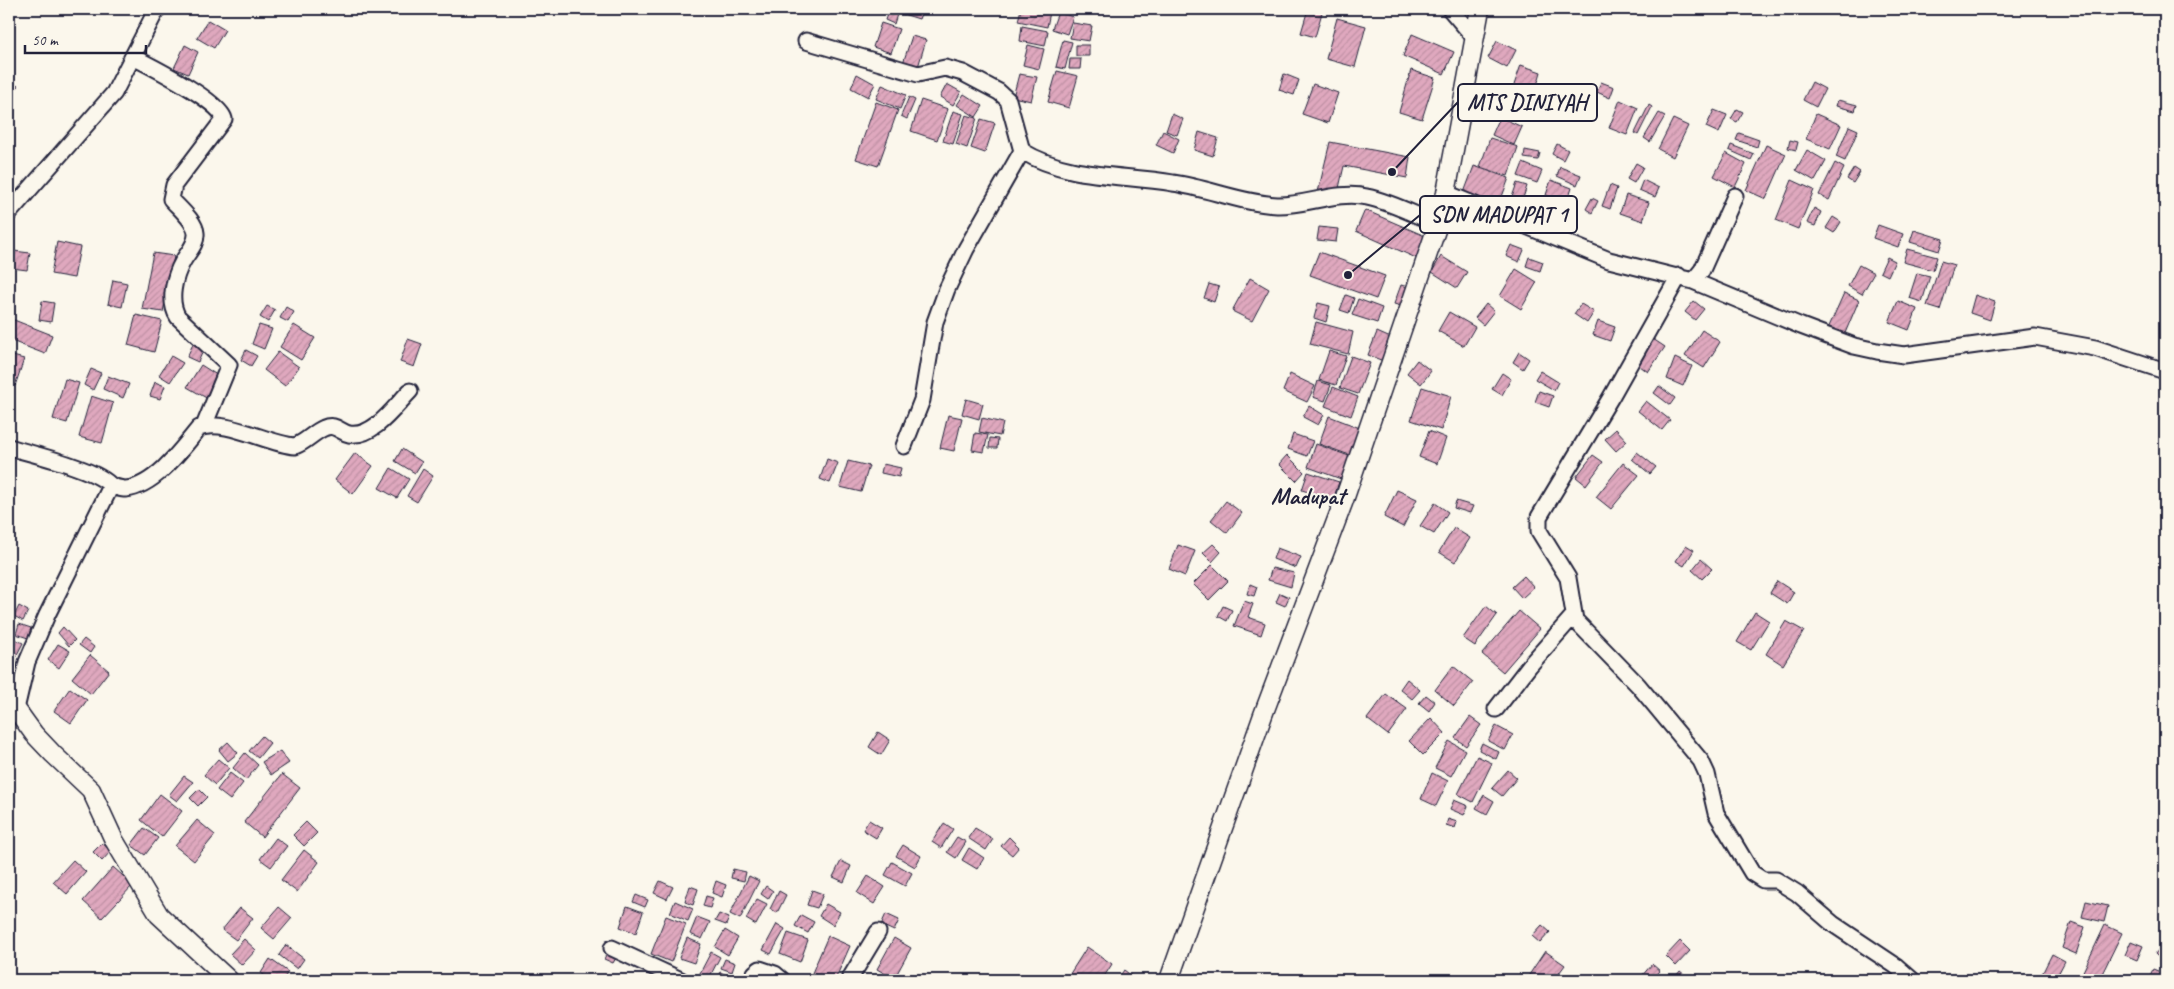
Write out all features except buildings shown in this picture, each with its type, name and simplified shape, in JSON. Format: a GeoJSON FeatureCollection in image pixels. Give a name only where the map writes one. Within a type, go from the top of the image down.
{"type":"FeatureCollection","features":[{"type":"Feature","properties":{"kind":"street"},"geometry":{"type":"LineString","coordinates":[[9,213],[114,93],[157,9]]}},
{"type":"Feature","properties":{"kind":"street"},"geometry":{"type":"LineString","coordinates":[[1450,9],[1474,36]]}},
{"type":"Feature","properties":{"kind":"street"},"geometry":{"type":"LineString","coordinates":[[1169,980],[1260,725],[1346,494],[1438,224],[1446,193],[1480,9]]}},
{"type":"Feature","properties":{"kind":"street"},"geometry":{"type":"LineString","coordinates":[[806,41],[918,74],[945,68],[963,73],[999,92],[1008,100],[1022,152],[1041,163],[1070,171],[1174,183],[1251,202],[1279,205],[1348,196],[1367,197],[1438,224]]}},
{"type":"Feature","properties":{"kind":"street"},"geometry":{"type":"LineString","coordinates":[[133,57],[188,88],[223,114],[224,118],[174,185],[170,195],[170,199],[192,224],[196,233],[195,242],[178,273],[173,292],[174,310],[178,317],[229,365],[204,426]]}},
{"type":"Feature","properties":{"kind":"street"},"geometry":{"type":"LineString","coordinates":[[904,446],[922,400],[935,322],[947,290],[966,249],[1022,152]]}},
{"type":"Feature","properties":{"kind":"street"},"geometry":{"type":"LineString","coordinates":[[1446,193],[1609,260],[1686,279],[1854,346],[1904,355],[2034,337],[2095,348],[2165,371]]}},
{"type":"Feature","properties":{"kind":"street"},"geometry":{"type":"LineString","coordinates":[[1735,196],[1702,270],[1686,279],[1612,397],[1539,517],[1539,531],[1568,578],[1574,615],[1581,627],[1638,685],[1700,761],[1707,774],[1716,813],[1752,873],[1763,880],[1776,880],[1797,893],[1833,924],[1896,966],[1912,980]]}},
{"type":"Feature","properties":{"kind":"street"},"geometry":{"type":"LineString","coordinates":[[9,447],[90,472],[107,481],[111,486],[126,489],[146,482],[176,456],[199,428],[209,424],[295,446],[324,428],[334,426],[349,434],[364,434],[379,423],[410,391]]}},
{"type":"Feature","properties":{"kind":"street"},"geometry":{"type":"LineString","coordinates":[[111,486],[47,615],[30,654],[11,709],[91,790],[114,840],[159,915],[229,980]]}},
{"type":"Feature","properties":{"kind":"street"},"geometry":{"type":"LineString","coordinates":[[1496,709],[1530,665],[1574,615]]}},
{"type":"Feature","properties":{"kind":"street"},"geometry":{"type":"LineString","coordinates":[[849,980],[878,932]]}},
{"type":"Feature","properties":{"kind":"street"},"geometry":{"type":"LineString","coordinates":[[612,948],[682,980]]}},
{"type":"Feature","properties":{"kind":"street"},"geometry":{"type":"LineString","coordinates":[[751,980],[760,969],[774,974],[782,980]]}},
{"type":"Feature","properties":{"kind":"place","name":"MTS DINIYAH"},"geometry":{"type":"Point","coordinates":[1392,172]}},
{"type":"Feature","properties":{"kind":"place","name":"SDN MADUPAT 1"},"geometry":{"type":"Point","coordinates":[1348,275]}},
{"type":"Feature","properties":{"kind":"district","name":"Madupat"},"geometry":{"type":"Point","coordinates":[1308,496]}}]}
